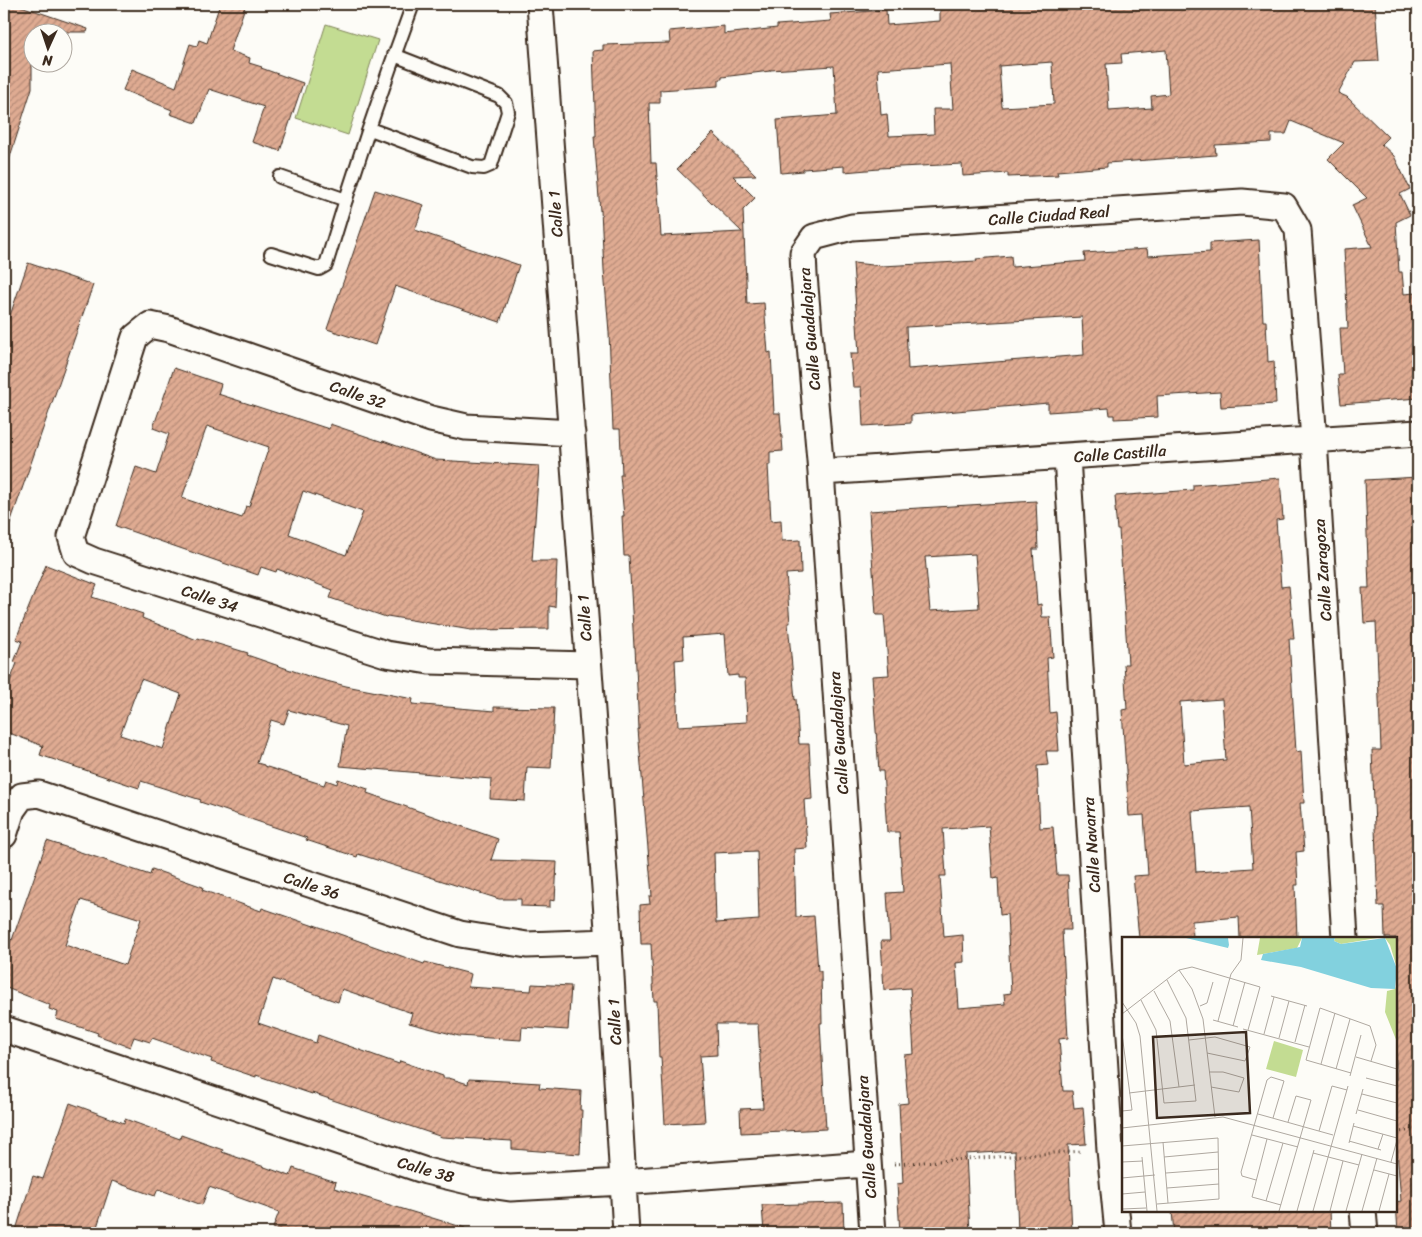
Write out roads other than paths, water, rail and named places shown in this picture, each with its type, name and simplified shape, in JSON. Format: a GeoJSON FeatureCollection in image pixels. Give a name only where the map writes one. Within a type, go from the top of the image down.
{"type":"FeatureCollection","features":[{"type":"Feature","properties":{"kind":"street","name":"Calle 1"},"geometry":{"type":"LineString","coordinates":[[540,4],[609,942],[626,1233]]}},
{"type":"Feature","properties":{"kind":"street","name":"Calle Ciudad Real"},"geometry":{"type":"LineString","coordinates":[[814,237],[852,227],[1242,202],[1284,206]]}},
{"type":"Feature","properties":{"kind":"street","name":"Calle Zaragoza"},"geometry":{"type":"LineString","coordinates":[[1284,206],[1298,230],[1314,440],[1345,937]]}},
{"type":"Feature","properties":{"kind":"street","name":"Calle Guadalajara"},"geometry":{"type":"LineString","coordinates":[[814,237],[803,253],[821,472],[873,1233]]}},
{"type":"Feature","properties":{"kind":"street","name":"Calle 32"},"geometry":{"type":"LineString","coordinates":[[150,325],[179,332],[431,419],[466,427],[572,433]]}},
{"type":"Feature","properties":{"kind":"street","name":"Calle 34"},"geometry":{"type":"LineString","coordinates":[[150,325],[135,337],[71,537],[76,552],[94,561],[386,654],[429,661],[588,665]]}},
{"type":"Feature","properties":{"kind":"street","name":"Calle Castilla"},"geometry":{"type":"LineString","coordinates":[[821,472],[1418,433]]}},
{"type":"Feature","properties":{"kind":"street","name":"Calle Navarra"},"geometry":{"type":"LineString","coordinates":[[1067,457],[1110,1150],[1118,1233]]}},
{"type":"Feature","properties":{"kind":"street","name":"Calle 36"},"geometry":{"type":"LineString","coordinates":[[4,835],[12,810],[22,796],[39,794],[460,934],[527,946],[609,942]]}},
{"type":"Feature","properties":{"kind":"street","name":"Calle 38"},"geometry":{"type":"LineString","coordinates":[[4,1029],[426,1171],[476,1183],[510,1188],[623,1182],[867,1164]]}},
{"type":"Feature","properties":{"kind":"street"},"geometry":{"type":"LineString","coordinates":[[1363,1212],[1364,1233]]}},
{"type":"Feature","properties":{"kind":"lane"},"geometry":{"type":"LineString","coordinates":[[271,254],[319,269],[326,265],[394,56],[413,4]]}},
{"type":"Feature","properties":{"kind":"lane"},"geometry":{"type":"LineString","coordinates":[[370,129],[472,167],[484,168],[492,165],[508,112],[506,104],[499,96],[394,56]]}},
{"type":"Feature","properties":{"kind":"lane"},"geometry":{"type":"LineString","coordinates":[[280,177],[346,200]]}}]}
